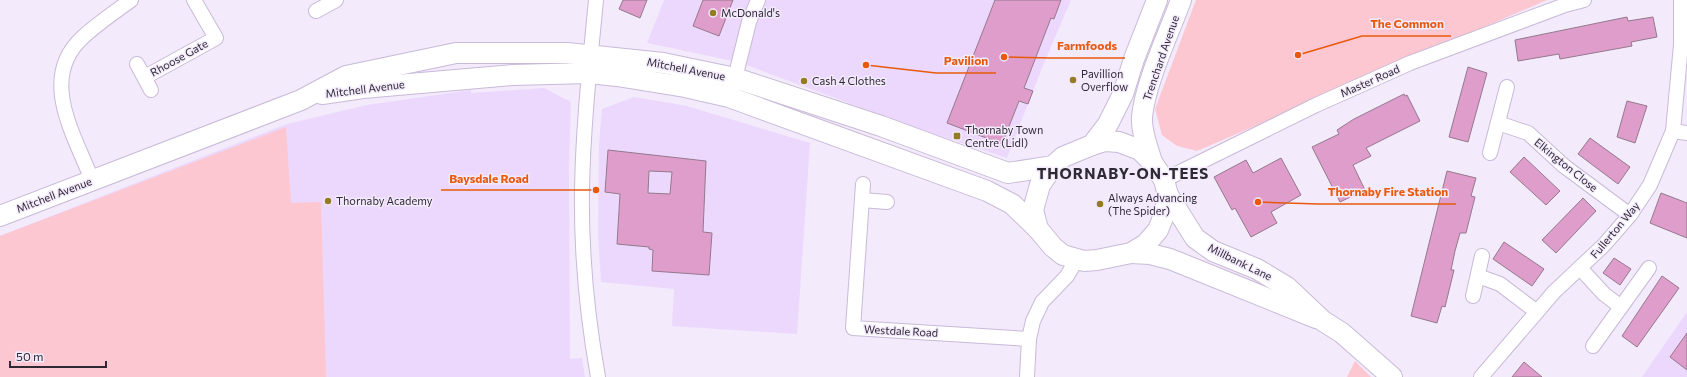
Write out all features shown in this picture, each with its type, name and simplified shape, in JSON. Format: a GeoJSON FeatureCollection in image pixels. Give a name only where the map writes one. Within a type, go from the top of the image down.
{"type":"FeatureCollection","features":[{"type":"Feature","properties":{"kind":"street"},"geometry":{"type":"LineString","coordinates":[[92,180],[63,107],[60,78],[68,54],[82,37],[132,0]]}},
{"type":"Feature","properties":{"kind":"street","name":"Rhoose Gate"},"geometry":{"type":"LineString","coordinates":[[145,77],[216,38],[194,0]]}},
{"type":"Feature","properties":{"kind":"street"},"geometry":{"type":"LineString","coordinates":[[596,0],[590,64],[582,191],[586,295],[598,377]]}},
{"type":"Feature","properties":{"kind":"street"},"geometry":{"type":"LineString","coordinates":[[729,98],[749,22],[758,0]]}},
{"type":"Feature","properties":{"kind":"street","name":"Trenchard Avenue"},"geometry":{"type":"LineString","coordinates":[[1092,145],[1108,124],[1123,94],[1134,59],[1157,0]]}},
{"type":"Feature","properties":{"kind":"street","name":"Trenchard Avenue"},"geometry":{"type":"LineString","coordinates":[[1152,162],[1145,138],[1142,118],[1148,89],[1181,0]]}},
{"type":"Feature","properties":{"kind":"street","name":"Master Road"},"geometry":{"type":"LineString","coordinates":[[1166,188],[1316,105],[1410,63],[1565,5],[1584,0]]}},
{"type":"Feature","properties":{"kind":"street","name":"Fullerton Way"},"geometry":{"type":"LineString","coordinates":[[1484,376],[1554,292],[1604,245],[1630,215],[1650,185],[1673,131],[1681,45],[1681,0]]}},
{"type":"Feature","properties":{"kind":"street"},"geometry":{"type":"LineString","coordinates":[[316,11],[332,1]]}},
{"type":"Feature","properties":{"kind":"street","name":"Mitchell Avenue"},"geometry":{"type":"LineString","coordinates":[[0,216],[309,96],[346,76],[456,53],[567,53],[590,64],[729,98],[987,191],[1012,204],[1038,229],[1053,247],[1064,254],[1077,259],[1097,260],[1131,253],[1146,244],[1158,230],[1164,215],[1166,188],[1152,162],[1140,150],[1119,142],[1105,141],[1092,145],[1063,157],[1053,166],[1040,185],[1033,210],[1038,229]]}},
{"type":"Feature","properties":{"kind":"street","name":"Mitchell Avenue"},"geometry":{"type":"LineString","coordinates":[[309,96],[363,88],[590,64],[663,63],[735,78],[881,126],[1008,173],[1053,166]]}},
{"type":"Feature","properties":{"kind":"street","name":"Rhoose Gate"},"geometry":{"type":"LineString","coordinates":[[137,64],[151,90]]}},
{"type":"Feature","properties":{"kind":"street"},"geometry":{"type":"LineString","coordinates":[[1490,153],[1507,87]]}},
{"type":"Feature","properties":{"kind":"street","name":"Elkington Close"},"geometry":{"type":"LineString","coordinates":[[1498,123],[1528,133],[1564,166],[1630,215]]}},
{"type":"Feature","properties":{"kind":"street"},"geometry":{"type":"LineString","coordinates":[[1673,131],[1687,133]]}},
{"type":"Feature","properties":{"kind":"street","name":"Westdale Road"},"geometry":{"type":"LineString","coordinates":[[863,184],[854,328],[1029,340]]}},
{"type":"Feature","properties":{"kind":"street","name":"Millbank Lane"},"geometry":{"type":"LineString","coordinates":[[1166,188],[1195,238],[1213,252],[1257,269],[1287,287],[1323,321]]}},
{"type":"Feature","properties":{"kind":"street"},"geometry":{"type":"LineString","coordinates":[[862,200],[887,202]]}},
{"type":"Feature","properties":{"kind":"street","name":"Millbank Lane"},"geometry":{"type":"LineString","coordinates":[[1131,253],[1150,254],[1170,259],[1323,321],[1342,333],[1392,377]]}},
{"type":"Feature","properties":{"kind":"street"},"geometry":{"type":"LineString","coordinates":[[1473,296],[1482,256]]}},
{"type":"Feature","properties":{"kind":"street"},"geometry":{"type":"LineString","coordinates":[[1027,377],[1029,340],[1033,321],[1042,302],[1067,276],[1077,259]]}},
{"type":"Feature","properties":{"kind":"street"},"geometry":{"type":"LineString","coordinates":[[1580,268],[1604,294],[1621,307]]}},
{"type":"Feature","properties":{"kind":"street"},"geometry":{"type":"LineString","coordinates":[[1593,346],[1649,268]]}},
{"type":"Feature","properties":{"kind":"street"},"geometry":{"type":"LineString","coordinates":[[1478,276],[1500,284],[1537,312]]}},
{"type":"Feature","properties":{"kind":"shaded area"},"geometry":{"type":"Polygon","coordinates":[[[664,0],[1071,0],[1042,68],[1007,158],[919,129],[738,62],[647,43],[664,0]]]}},
{"type":"Feature","properties":{"kind":"shaded area"},"geometry":{"type":"Polygon","coordinates":[[[1196,0],[1547,0],[1197,151],[1177,146],[1162,135],[1155,109],[1196,0]]]}},
{"type":"Feature","properties":{"kind":"shaded area","name":"Thornaby Academy"},"geometry":{"type":"Polygon","coordinates":[[[544,88],[571,102],[569,167],[570,359],[582,358],[585,377],[0,377],[0,236],[287,124],[367,105],[471,90],[471,93],[544,88]]]}},
{"type":"Feature","properties":{"kind":"shaded area"},"geometry":{"type":"Polygon","coordinates":[[[634,97],[687,106],[810,143],[797,334],[672,326],[674,289],[601,282],[598,234],[599,144],[602,109],[634,97]]]}},
{"type":"Feature","properties":{"kind":"shaded area"},"geometry":{"type":"Polygon","coordinates":[[[286,127],[291,203],[321,202],[326,377],[0,377],[0,236],[286,127]]]}},
{"type":"Feature","properties":{"kind":"shaded area"},"geometry":{"type":"Polygon","coordinates":[[[1687,312],[1687,377],[1642,377],[1687,312]]]}},
{"type":"Feature","properties":{"kind":"shaded area"},"geometry":{"type":"Polygon","coordinates":[[[1355,361],[1371,377],[1347,377],[1355,361]]]}},
{"type":"Feature","properties":{"kind":"building"},"geometry":{"type":"Polygon","coordinates":[[[623,0],[647,0],[640,18],[619,9],[623,0]]]}},
{"type":"Feature","properties":{"kind":"building","name":"McDonald's"},"geometry":{"type":"Polygon","coordinates":[[[703,0],[733,0],[719,36],[693,26],[703,0]]]}},
{"type":"Feature","properties":{"kind":"building"},"geometry":{"type":"Polygon","coordinates":[[[995,0],[1061,0],[1054,19],[1051,18],[1024,88],[1033,91],[1028,104],[1019,101],[1002,144],[947,123],[995,0]]]}},
{"type":"Feature","properties":{"kind":"building"},"geometry":{"type":"Polygon","coordinates":[[[1627,17],[1628,21],[1653,17],[1657,37],[1631,42],[1632,46],[1560,59],[1559,54],[1518,61],[1515,40],[1627,17]]]}},
{"type":"Feature","properties":{"kind":"building"},"geometry":{"type":"Polygon","coordinates":[[[1468,67],[1487,73],[1468,142],[1449,137],[1468,67]]]}},
{"type":"Feature","properties":{"kind":"building"},"geometry":{"type":"Polygon","coordinates":[[[1404,94],[1405,96],[1407,95],[1420,121],[1366,148],[1371,156],[1353,165],[1365,190],[1340,202],[1312,147],[1339,134],[1337,130],[1354,119],[1404,94]]]}},
{"type":"Feature","properties":{"kind":"building"},"geometry":{"type":"Polygon","coordinates":[[[1627,101],[1647,106],[1635,143],[1617,137],[1627,101]]]}},
{"type":"Feature","properties":{"kind":"building"},"geometry":{"type":"Polygon","coordinates":[[[1590,138],[1630,167],[1618,184],[1578,154],[1590,138]]]}},
{"type":"Feature","properties":{"kind":"building"},"geometry":{"type":"Polygon","coordinates":[[[608,150],[706,161],[703,232],[712,233],[709,275],[652,271],[653,250],[649,249],[649,247],[617,244],[620,194],[605,192],[608,150]],[[649,171],[648,193],[670,194],[672,172],[649,171]]]}},
{"type":"Feature","properties":{"kind":"building"},"geometry":{"type":"Polygon","coordinates":[[[1524,157],[1560,191],[1546,205],[1510,172],[1524,157]]]}},
{"type":"Feature","properties":{"kind":"building"},"geometry":{"type":"Polygon","coordinates":[[[1281,158],[1301,195],[1271,212],[1277,223],[1251,237],[1235,208],[1232,210],[1214,177],[1246,160],[1253,173],[1281,158]]]}},
{"type":"Feature","properties":{"kind":"building"},"geometry":{"type":"Polygon","coordinates":[[[1447,171],[1476,178],[1471,196],[1475,197],[1466,233],[1460,233],[1451,270],[1454,270],[1445,307],[1442,306],[1437,323],[1411,316],[1447,171]]]}},
{"type":"Feature","properties":{"kind":"building"},"geometry":{"type":"Polygon","coordinates":[[[1661,193],[1687,203],[1687,238],[1650,223],[1661,193]]]}},
{"type":"Feature","properties":{"kind":"building"},"geometry":{"type":"Polygon","coordinates":[[[1583,198],[1596,211],[1556,253],[1542,240],[1583,198]]]}},
{"type":"Feature","properties":{"kind":"building"},"geometry":{"type":"Polygon","coordinates":[[[1504,242],[1544,269],[1532,286],[1493,259],[1504,242]]]}},
{"type":"Feature","properties":{"kind":"building"},"geometry":{"type":"Polygon","coordinates":[[[1614,258],[1631,269],[1620,285],[1603,273],[1614,258]]]}},
{"type":"Feature","properties":{"kind":"building"},"geometry":{"type":"Polygon","coordinates":[[[1662,276],[1679,288],[1637,347],[1622,336],[1662,276]]]}},
{"type":"Feature","properties":{"kind":"building"},"geometry":{"type":"Polygon","coordinates":[[[1687,333],[1687,370],[1670,357],[1687,333]]]}},
{"type":"Feature","properties":{"kind":"building"},"geometry":{"type":"Polygon","coordinates":[[[1524,362],[1542,377],[1512,377],[1524,362]]]}},
{"type":"Feature","properties":{"kind":"place","name":"McDonald's"},"geometry":{"type":"Point","coordinates":[713,13]}},
{"type":"Feature","properties":{"kind":"place","name":"The Common"},"geometry":{"type":"Point","coordinates":[1298,55]}},
{"type":"Feature","properties":{"kind":"place","name":"Farmfoods"},"geometry":{"type":"Point","coordinates":[1004,57]}},
{"type":"Feature","properties":{"kind":"place","name":"Pavilion"},"geometry":{"type":"Point","coordinates":[866,65]}},
{"type":"Feature","properties":{"kind":"place","name":"Pavillion Overflow"},"geometry":{"type":"Point","coordinates":[1073,80]}},
{"type":"Feature","properties":{"kind":"place","name":"Cash 4 Clothes"},"geometry":{"type":"Point","coordinates":[804,81]}},
{"type":"Feature","properties":{"kind":"place","name":"Thornaby Town Centre (Lidl)"},"geometry":{"type":"Point","coordinates":[957,136]}},
{"type":"Feature","properties":{"kind":"place","name":"Baysdale Road"},"geometry":{"type":"Point","coordinates":[596,190]}},
{"type":"Feature","properties":{"kind":"place","name":"Thornaby Academy"},"geometry":{"type":"Point","coordinates":[328,201]}},
{"type":"Feature","properties":{"kind":"place","name":"Thornaby Fire Station"},"geometry":{"type":"Point","coordinates":[1258,202]}},
{"type":"Feature","properties":{"kind":"place","name":"Always Advancing (The Spider)"},"geometry":{"type":"Point","coordinates":[1100,204]}},
{"type":"Feature","properties":{"kind":"district","name":"THORNABY-ON-TEES"},"geometry":{"type":"Point","coordinates":[1123,174]}}]}
